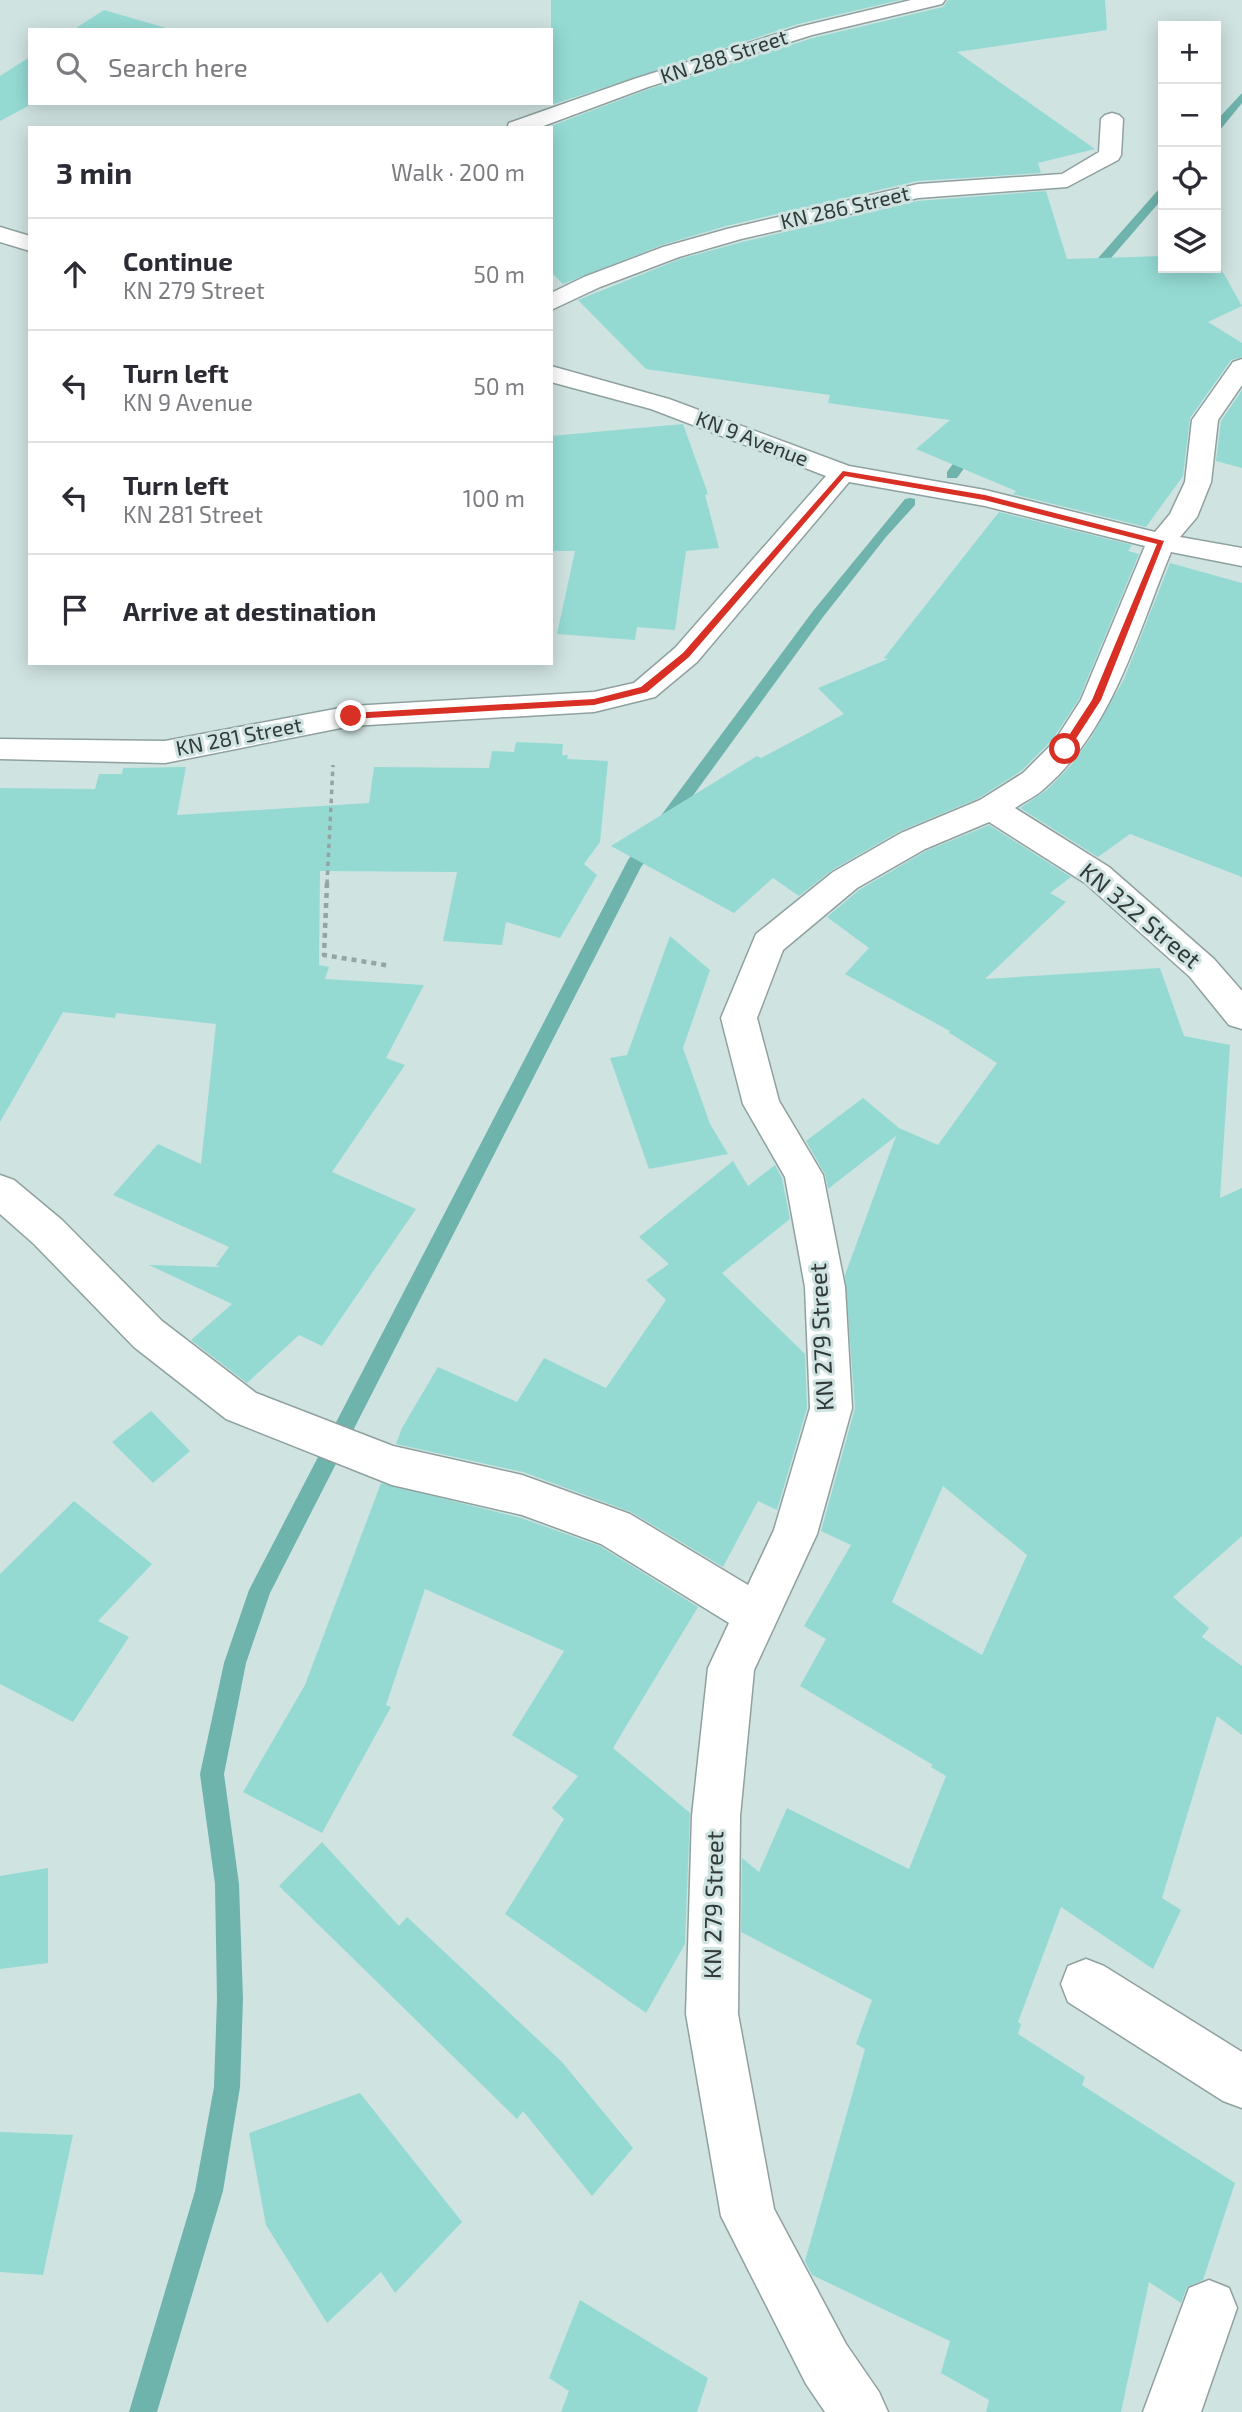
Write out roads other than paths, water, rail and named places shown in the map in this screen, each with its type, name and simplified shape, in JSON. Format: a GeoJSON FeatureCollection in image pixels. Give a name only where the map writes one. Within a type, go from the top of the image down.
{"type":"FeatureCollection","features":[{"type":"Feature","properties":{"kind":"street","name":"KN 288 Street"},"geometry":{"type":"LineString","coordinates":[[523,126],[641,83],[806,31],[935,0]]}},
{"type":"Feature","properties":{"kind":"street","name":"KN 286 Street"},"geometry":{"type":"LineString","coordinates":[[553,302],[592,282],[671,252],[828,211],[918,191],[1068,180],[1111,155],[1112,119]]}},
{"type":"Feature","properties":{"kind":"street"},"geometry":{"type":"LineString","coordinates":[[0,234],[28,243]]}},
{"type":"Feature","properties":{"kind":"street","name":"KN 279 Street"},"geometry":{"type":"LineString","coordinates":[[859,2412],[825,2364],[748,2216],[712,2014],[716,1816],[731,1668],[795,1534],[831,1408],[825,1287],[804,1175],[761,1104],[739,1018],[768,943],[845,880],[913,841],[991,807],[1034,780],[1071,739],[1096,700],[1161,542],[1183,517],[1198,482],[1205,420],[1242,367]]}},
{"type":"Feature","properties":{"kind":"street","name":"KN 9 Avenue"},"geometry":{"type":"LineString","coordinates":[[553,374],[660,404],[843,473],[985,498],[1161,542],[1242,557]]}},
{"type":"Feature","properties":{"kind":"street"},"geometry":{"type":"LineString","coordinates":[[553,397],[585,383]]}},
{"type":"Feature","properties":{"kind":"street","name":"KN 281 Street"},"geometry":{"type":"LineString","coordinates":[[0,749],[165,752],[336,719],[433,710],[594,702],[644,690],[686,655],[843,473]]}},
{"type":"Feature","properties":{"kind":"street","name":"KN 322 Street"},"geometry":{"type":"LineString","coordinates":[[991,807],[1097,875],[1202,968],[1242,1015]]}},
{"type":"Feature","properties":{"kind":"street"},"geometry":{"type":"LineString","coordinates":[[0,1191],[48,1231],[148,1334],[241,1406],[392,1465],[522,1495],[615,1529],[756,1615]]}},
{"type":"Feature","properties":{"kind":"street"},"geometry":{"type":"LineString","coordinates":[[1086,1984],[1242,2082]]}},
{"type":"Feature","properties":{"kind":"street"},"geometry":{"type":"LineString","coordinates":[[1172,2412],[1209,2308]]}},
{"type":"Feature","properties":{"kind":"waterway"},"geometry":{"type":"LineString","coordinates":[[1221,122],[1242,96]]}},
{"type":"Feature","properties":{"kind":"waterway"},"geometry":{"type":"LineString","coordinates":[[1088,277],[1158,197]]}},
{"type":"Feature","properties":{"kind":"waterway"},"geometry":{"type":"LineString","coordinates":[[952,475],[973,446]]}},
{"type":"Feature","properties":{"kind":"waterway"},"geometry":{"type":"LineString","coordinates":[[143,2412],[209,2191],[227,2087],[230,1999],[227,1884],[212,1774],[235,1663],[260,1590],[634,864],[818,614],[910,502]]}}]}
